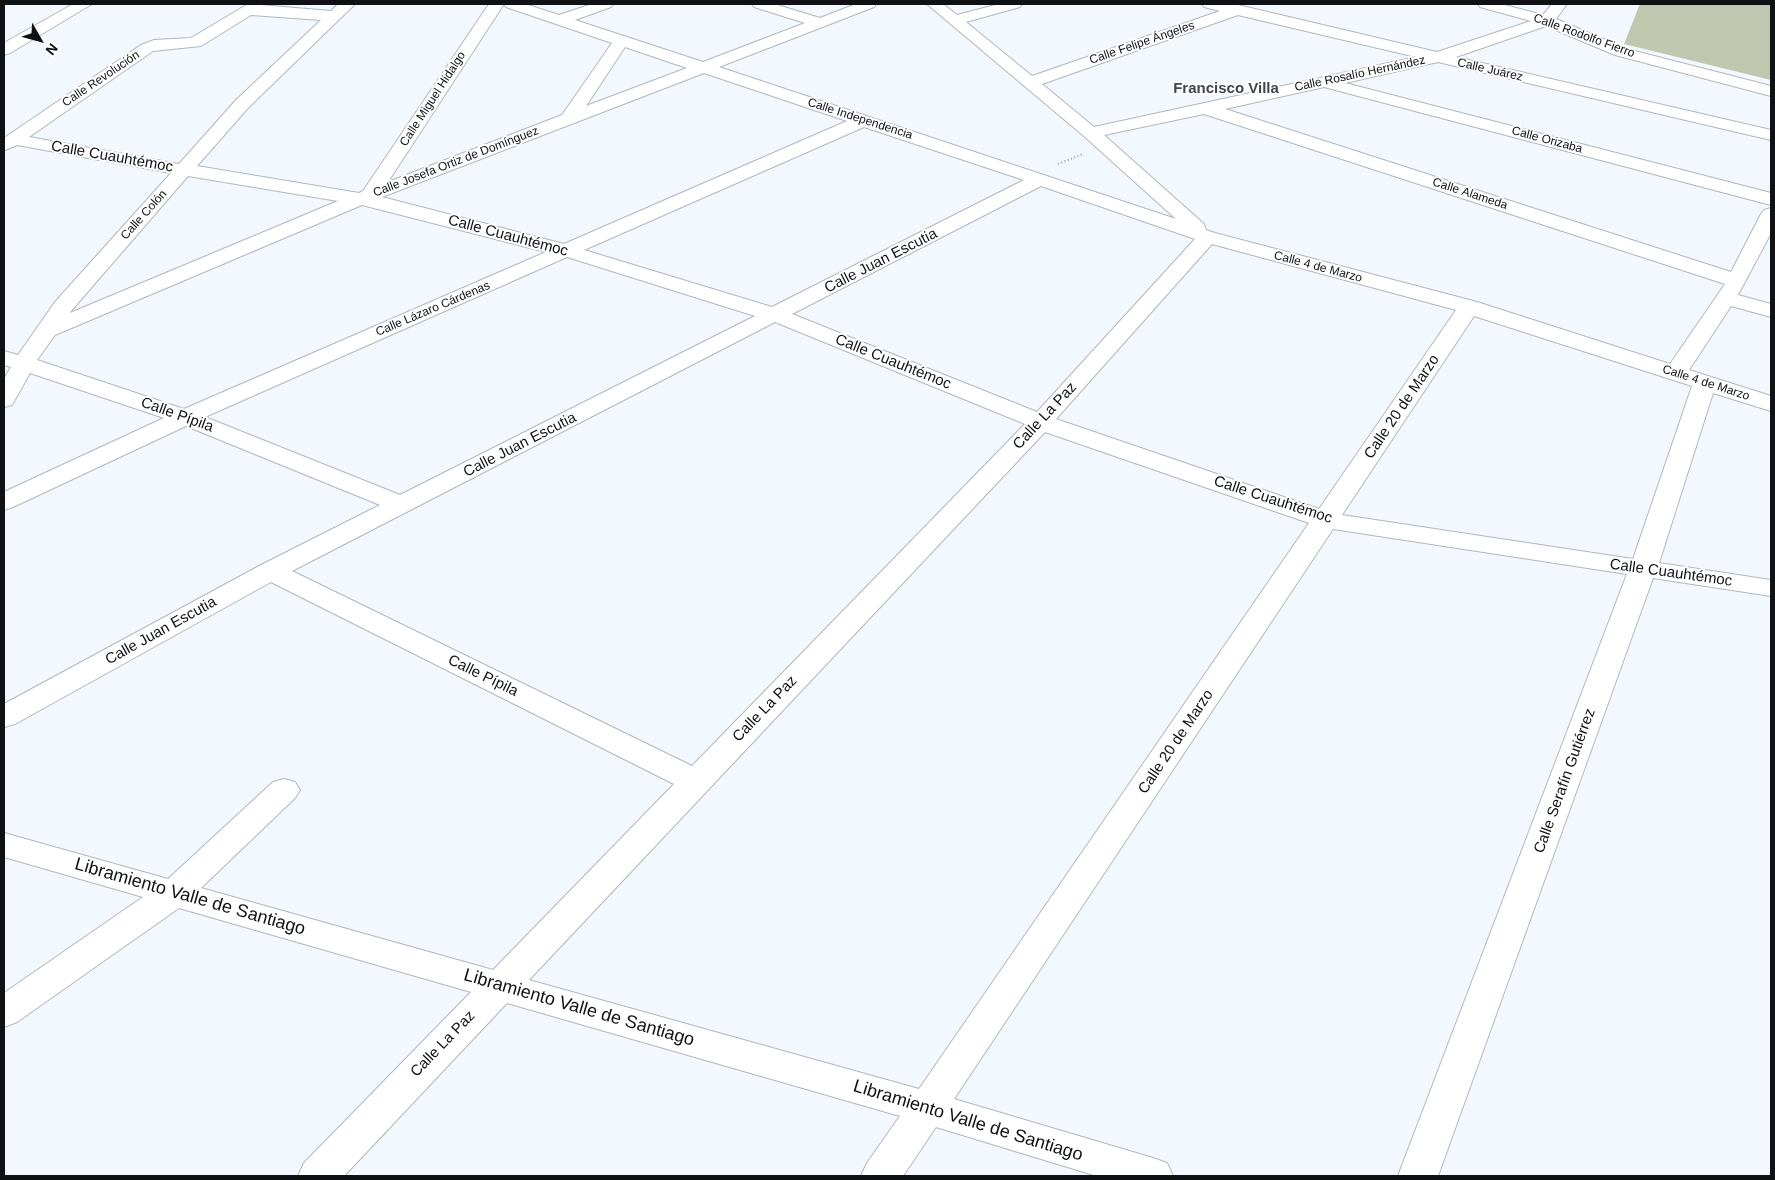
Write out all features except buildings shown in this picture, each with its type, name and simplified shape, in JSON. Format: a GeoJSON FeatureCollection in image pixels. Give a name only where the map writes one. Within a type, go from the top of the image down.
{"type":"FeatureCollection","features":[{"type":"Feature","properties":{"kind":"street"},"geometry":{"type":"LineString","coordinates":[[4,50],[84,4]]}},
{"type":"Feature","properties":{"kind":"street","name":"Calle Miguel Hidalgo"},"geometry":{"type":"LineString","coordinates":[[365,197],[496,4]]}},
{"type":"Feature","properties":{"kind":"street","name":"Calle Independencia"},"geometry":{"type":"LineString","coordinates":[[511,4],[864,120],[1208,237]]}},
{"type":"Feature","properties":{"kind":"street"},"geometry":{"type":"LineString","coordinates":[[559,20],[606,4]]}},
{"type":"Feature","properties":{"kind":"street"},"geometry":{"type":"LineString","coordinates":[[759,4],[821,23]]}},
{"type":"Feature","properties":{"kind":"street","name":"Calle Josefa Ortiz de Domínguez"},"geometry":{"type":"LineString","coordinates":[[47,330],[365,197],[870,4]]}},
{"type":"Feature","properties":{"kind":"street","name":"Calle 4 de Marzo"},"geometry":{"type":"LineString","coordinates":[[934,4],[1097,139],[1208,237],[1469,308],[1771,404]]}},
{"type":"Feature","properties":{"kind":"street"},"geometry":{"type":"LineString","coordinates":[[954,22],[1015,4]]}},
{"type":"Feature","properties":{"kind":"street","name":"Calle Juárez"},"geometry":{"type":"LineString","coordinates":[[1208,4],[1771,135]]}},
{"type":"Feature","properties":{"kind":"street","name":"Calle Felipe Ángeles"},"geometry":{"type":"LineString","coordinates":[[1029,83],[1255,4]]}},
{"type":"Feature","properties":{"kind":"street","name":"Calle Rodolfo Fierro"},"geometry":{"type":"LineString","coordinates":[[1485,4],[1547,21],[1621,52],[1771,91]]}},
{"type":"Feature","properties":{"kind":"street"},"geometry":{"type":"LineString","coordinates":[[1547,21],[1560,4]]}},
{"type":"Feature","properties":{"kind":"street"},"geometry":{"type":"LineString","coordinates":[[253,7],[340,10]]}},
{"type":"Feature","properties":{"kind":"street","name":"Calle Revolución"},"geometry":{"type":"LineString","coordinates":[[8,142],[147,48],[154,45],[195,43],[253,7]]}},
{"type":"Feature","properties":{"kind":"street","name":"Calle Colón"},"geometry":{"type":"LineString","coordinates":[[4,400],[14,361],[47,330],[63,307],[242,104],[340,10]]}},
{"type":"Feature","properties":{"kind":"street","name":"Calle Rosalío Hernández"},"geometry":{"type":"LineString","coordinates":[[1097,139],[1204,108],[1436,58],[1547,21]]}},
{"type":"Feature","properties":{"kind":"street"},"geometry":{"type":"LineString","coordinates":[[568,120],[622,40]]}},
{"type":"Feature","properties":{"kind":"street","name":"Calle Orizaba"},"geometry":{"type":"LineString","coordinates":[[1323,82],[1771,199]]}},
{"type":"Feature","properties":{"kind":"street","name":"Calle Alameda"},"geometry":{"type":"LineString","coordinates":[[1204,108],[1731,289],[1771,311]]}},
{"type":"Feature","properties":{"kind":"street","name":"Calle Lázaro Cárdenas"},"geometry":{"type":"LineString","coordinates":[[4,502],[186,417],[864,120]]}},
{"type":"Feature","properties":{"kind":"street","name":"Calle Cuauhtémoc"},"geometry":{"type":"LineString","coordinates":[[8,142],[365,197],[567,251],[776,315],[1041,422],[1326,520],[1771,588]]}},
{"type":"Feature","properties":{"kind":"street","name":"Calle Juan Escutia"},"geometry":{"type":"LineString","coordinates":[[4,717],[271,571],[1040,179]]}},
{"type":"Feature","properties":{"kind":"street"},"geometry":{"type":"LineString","coordinates":[[1676,373],[1765,239],[1771,214]]}},
{"type":"Feature","properties":{"kind":"street","name":"Calle La Paz"},"geometry":{"type":"LineString","coordinates":[[318,1176],[1041,422],[1208,237]]}},
{"type":"Feature","properties":{"kind":"street","name":"Calle 20 de Marzo"},"geometry":{"type":"LineString","coordinates":[[881,1176],[929,1108],[1469,308]]}},
{"type":"Feature","properties":{"kind":"street","name":"Calle Pípila"},"geometry":{"type":"LineString","coordinates":[[14,361],[186,417],[402,505]]}},
{"type":"Feature","properties":{"kind":"street","name":"Calle Serafín Gutiérrez"},"geometry":{"type":"LineString","coordinates":[[1418,1176],[1643,569],[1705,383]]}},
{"type":"Feature","properties":{"kind":"street","name":"Calle Pípila"},"geometry":{"type":"LineString","coordinates":[[271,571],[695,782]]}},
{"type":"Feature","properties":{"kind":"street"},"geometry":{"type":"LineString","coordinates":[[4,1012],[175,893],[284,790]]}},
{"type":"Feature","properties":{"kind":"street","name":"Libramiento Valle de Santiago"},"geometry":{"type":"LineString","coordinates":[[4,844],[929,1108],[1153,1176]]}},
{"type":"Feature","properties":{"kind":"path"},"geometry":{"type":"LineString","coordinates":[[1040,179],[1047,169],[1097,139]]}},
{"type":"Feature","properties":{"kind":"green space"},"geometry":{"type":"Polygon","coordinates":[[[1640,4],[1771,4],[1771,80],[1624,44],[1640,4]]]}},
{"type":"Feature","properties":{"kind":"district","name":"Francisco Villa"},"geometry":{"type":"Point","coordinates":[1226,89]}}]}
